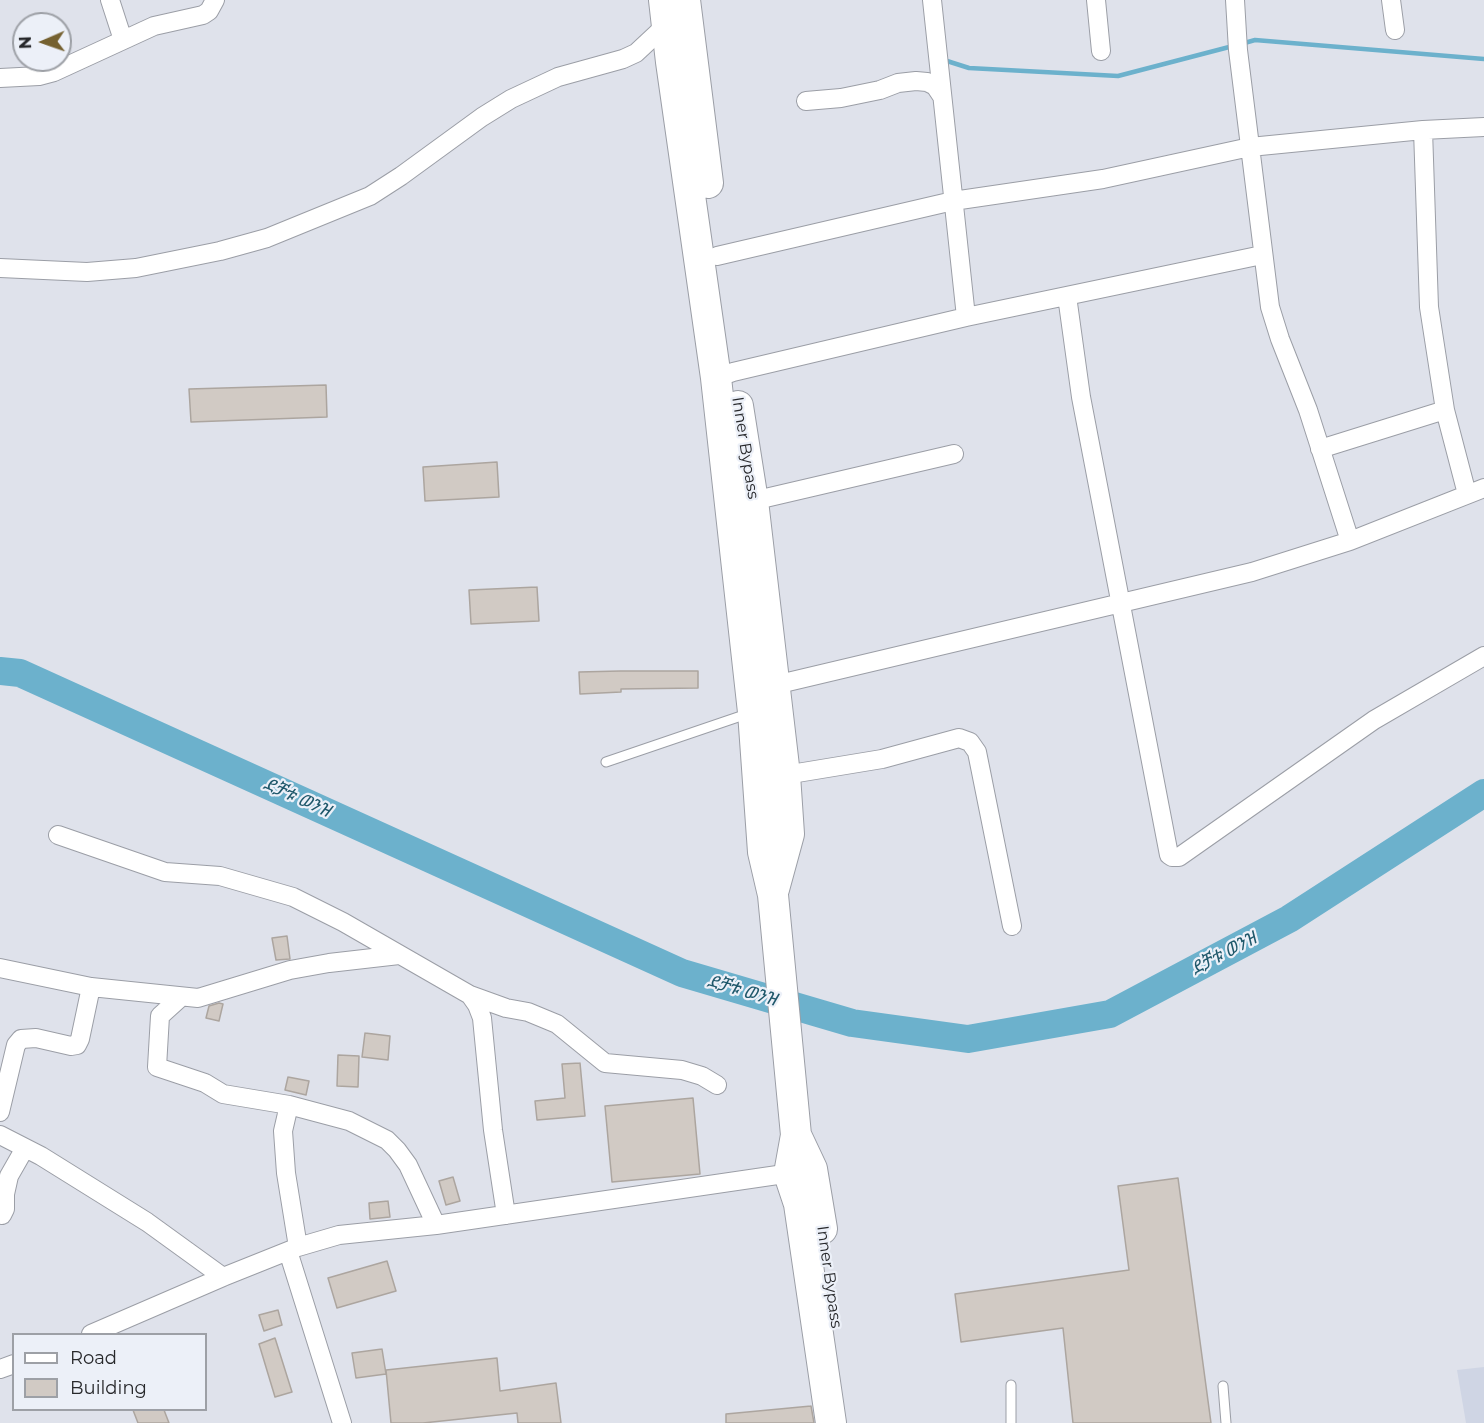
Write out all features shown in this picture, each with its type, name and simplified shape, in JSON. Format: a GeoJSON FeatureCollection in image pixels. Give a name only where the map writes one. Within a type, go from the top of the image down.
{"type":"FeatureCollection","features":[{"type":"Feature","properties":{"kind":"main road","name":"Inner Bypass"},"geometry":{"type":"LineString","coordinates":[[676,10],[717,256],[724,375]]}},
{"type":"Feature","properties":{"kind":"main road","name":"Inner Bypass"},"geometry":{"type":"LineString","coordinates":[[676,10],[742,504],[775,685],[785,775],[789,834],[773,895]]}},
{"type":"Feature","properties":{"kind":"main road","name":"Inner Bypass"},"geometry":{"type":"LineString","coordinates":[[742,504],[763,852],[773,895],[800,1172],[798,1204],[831,1423]]}},
{"type":"Feature","properties":{"kind":"main road","name":"Inner Bypass"},"geometry":{"type":"LineString","coordinates":[[800,1172],[818,1200],[850,1423]]}},
{"type":"Feature","properties":{"kind":"street"},"geometry":{"type":"LineString","coordinates":[[110,0],[123,40]]}},
{"type":"Feature","properties":{"kind":"street"},"geometry":{"type":"LineString","coordinates":[[0,78],[39,76],[54,72],[154,26],[203,15],[209,11],[215,0]]}},
{"type":"Feature","properties":{"kind":"street"},"geometry":{"type":"LineString","coordinates":[[932,0],[966,317]]}},
{"type":"Feature","properties":{"kind":"street"},"geometry":{"type":"LineString","coordinates":[[1096,0],[1101,51]]}},
{"type":"Feature","properties":{"kind":"street"},"geometry":{"type":"LineString","coordinates":[[1235,0],[1262,255],[1270,307],[1308,410],[1350,541]]}},
{"type":"Feature","properties":{"kind":"street"},"geometry":{"type":"LineString","coordinates":[[1391,0],[1395,30]]}},
{"type":"Feature","properties":{"kind":"street"},"geometry":{"type":"LineString","coordinates":[[0,268],[87,272],[136,268],[220,251],[267,238],[370,195],[511,99],[558,77],[623,59],[636,53],[676,10]]}},
{"type":"Feature","properties":{"kind":"street"},"geometry":{"type":"LineString","coordinates":[[806,101],[841,98],[880,90],[898,83],[916,81],[927,82],[935,86],[941,95]]}},
{"type":"Feature","properties":{"kind":"street"},"geometry":{"type":"LineString","coordinates":[[717,256],[952,201],[1102,179],[1250,147],[1423,130],[1484,127]]}},
{"type":"Feature","properties":{"kind":"street"},"geometry":{"type":"LineString","coordinates":[[775,685],[1252,572],[1350,541],[1476,491],[1445,410],[1430,307],[1423,130]]}},
{"type":"Feature","properties":{"kind":"street"},"geometry":{"type":"LineString","coordinates":[[724,375],[966,317],[1262,255]]}},
{"type":"Feature","properties":{"kind":"street"},"geometry":{"type":"LineString","coordinates":[[1067,296],[1081,397],[1169,855],[1174,858],[1374,720],[1484,656]]}},
{"type":"Feature","properties":{"kind":"street"},"geometry":{"type":"LineString","coordinates":[[1320,449],[1445,410]]}},
{"type":"Feature","properties":{"kind":"street"},"geometry":{"type":"LineString","coordinates":[[742,504],[954,454]]}},
{"type":"Feature","properties":{"kind":"street"},"geometry":{"type":"LineString","coordinates":[[785,775],[872,761],[959,738],[970,742],[977,752],[1012,927]]}},
{"type":"Feature","properties":{"kind":"street"},"geometry":{"type":"LineString","coordinates":[[58,835],[165,872],[220,876],[294,897],[343,922],[470,995],[506,1008],[528,1012],[557,1024],[605,1063],[682,1070],[702,1076],[717,1085]]}},
{"type":"Feature","properties":{"kind":"street"},"geometry":{"type":"LineString","coordinates":[[0,968],[91,987],[198,998],[290,970],[399,955]]}},
{"type":"Feature","properties":{"kind":"street"},"geometry":{"type":"LineString","coordinates":[[0,1112],[16,1045],[21,1039],[36,1038],[71,1046],[77,1045],[91,987]]}},
{"type":"Feature","properties":{"kind":"street"},"geometry":{"type":"LineString","coordinates":[[470,995],[477,1005],[483,1028],[494,1139],[506,1215]]}},
{"type":"Feature","properties":{"kind":"street"},"geometry":{"type":"LineString","coordinates":[[180,997],[160,1016],[157,1067],[205,1083],[223,1094],[289,1105],[349,1121],[387,1140],[408,1165],[436,1226]]}},
{"type":"Feature","properties":{"kind":"street"},"geometry":{"type":"LineString","coordinates":[[483,1028],[506,1008]]}},
{"type":"Feature","properties":{"kind":"street"},"geometry":{"type":"LineString","coordinates":[[289,1105],[283,1131],[293,1249],[342,1423]]}},
{"type":"Feature","properties":{"kind":"street"},"geometry":{"type":"LineString","coordinates":[[0,1135],[147,1222],[222,1277]]}},
{"type":"Feature","properties":{"kind":"street"},"geometry":{"type":"LineString","coordinates":[[2,1215],[5,1209],[5,1194],[9,1176],[25,1148]]}},
{"type":"Feature","properties":{"kind":"street"},"geometry":{"type":"LineString","coordinates":[[96,1333],[222,1277],[293,1249],[339,1235],[436,1226],[800,1172]]}},
{"type":"Feature","properties":{"kind":"lane"},"geometry":{"type":"LineString","coordinates":[[606,762],[753,712]]}},
{"type":"Feature","properties":{"kind":"lane"},"geometry":{"type":"LineString","coordinates":[[1011,1385],[1011,1423]]}},
{"type":"Feature","properties":{"kind":"lane"},"geometry":{"type":"LineString","coordinates":[[1223,1386],[1226,1423]]}},
{"type":"Feature","properties":{"kind":"shaded area"},"geometry":{"type":"Polygon","coordinates":[[[1484,1367],[1484,1423],[1466,1423],[1457,1370],[1484,1367]]]}},
{"type":"Feature","properties":{"kind":"building"},"geometry":{"type":"Polygon","coordinates":[[[326,385],[327,417],[191,422],[189,389],[326,385]]]}},
{"type":"Feature","properties":{"kind":"building"},"geometry":{"type":"Polygon","coordinates":[[[497,462],[499,497],[425,501],[423,467],[497,462]]]}},
{"type":"Feature","properties":{"kind":"building"},"geometry":{"type":"Polygon","coordinates":[[[537,587],[539,621],[471,624],[469,590],[537,587]]]}},
{"type":"Feature","properties":{"kind":"building"},"geometry":{"type":"Polygon","coordinates":[[[698,671],[698,688],[621,689],[621,692],[580,694],[579,672],[698,671]]]}},
{"type":"Feature","properties":{"kind":"building"},"geometry":{"type":"Polygon","coordinates":[[[287,936],[290,959],[276,960],[272,938],[287,936]]]}},
{"type":"Feature","properties":{"kind":"building"},"geometry":{"type":"Polygon","coordinates":[[[223,1004],[219,1021],[206,1018],[209,1006],[223,1004]]]}},
{"type":"Feature","properties":{"kind":"building"},"geometry":{"type":"Polygon","coordinates":[[[365,1033],[390,1036],[388,1060],[362,1057],[365,1033]]]}},
{"type":"Feature","properties":{"kind":"building"},"geometry":{"type":"Polygon","coordinates":[[[338,1055],[359,1056],[358,1087],[337,1086],[338,1055]]]}},
{"type":"Feature","properties":{"kind":"building"},"geometry":{"type":"Polygon","coordinates":[[[580,1063],[585,1116],[537,1120],[535,1101],[565,1098],[562,1064],[580,1063]]]}},
{"type":"Feature","properties":{"kind":"building"},"geometry":{"type":"Polygon","coordinates":[[[288,1077],[309,1081],[306,1095],[285,1090],[288,1077]]]}},
{"type":"Feature","properties":{"kind":"building"},"geometry":{"type":"Polygon","coordinates":[[[693,1098],[700,1174],[612,1182],[605,1106],[693,1098]]]}},
{"type":"Feature","properties":{"kind":"building"},"geometry":{"type":"Polygon","coordinates":[[[453,1177],[460,1201],[446,1205],[439,1181],[453,1177]]]}},
{"type":"Feature","properties":{"kind":"building"},"geometry":{"type":"Polygon","coordinates":[[[1178,1178],[1211,1423],[1073,1423],[1063,1328],[961,1342],[955,1294],[1129,1270],[1118,1186],[1178,1178]]]}},
{"type":"Feature","properties":{"kind":"building"},"geometry":{"type":"Polygon","coordinates":[[[388,1201],[390,1217],[370,1219],[369,1203],[388,1201]]]}},
{"type":"Feature","properties":{"kind":"building"},"geometry":{"type":"Polygon","coordinates":[[[387,1261],[396,1291],[337,1308],[328,1278],[387,1261]]]}},
{"type":"Feature","properties":{"kind":"building"},"geometry":{"type":"Polygon","coordinates":[[[278,1310],[282,1325],[264,1331],[259,1315],[278,1310]]]}},
{"type":"Feature","properties":{"kind":"building"},"geometry":{"type":"Polygon","coordinates":[[[275,1338],[292,1392],[275,1397],[259,1344],[275,1338]]]}},
{"type":"Feature","properties":{"kind":"building"},"geometry":{"type":"Polygon","coordinates":[[[382,1349],[386,1374],[356,1378],[352,1353],[382,1349]]]}},
{"type":"Feature","properties":{"kind":"building"},"geometry":{"type":"Polygon","coordinates":[[[497,1358],[500,1391],[556,1383],[561,1423],[518,1423],[517,1413],[423,1423],[391,1423],[386,1370],[497,1358]]]}},
{"type":"Feature","properties":{"kind":"building"},"geometry":{"type":"Polygon","coordinates":[[[811,1406],[814,1423],[726,1423],[726,1414],[811,1406]]]}},
{"type":"Feature","properties":{"kind":"building"},"geometry":{"type":"Polygon","coordinates":[[[133,1411],[164,1411],[169,1423],[138,1423],[133,1411]]]}},
{"type":"Feature","properties":{"kind":"waterway"},"geometry":{"type":"LineString","coordinates":[[1241,44],[1255,40],[1484,59]]}},
{"type":"Feature","properties":{"kind":"waterway"},"geometry":{"type":"LineString","coordinates":[[947,61],[969,68],[1118,76],[1233,46]]}},
{"type":"Feature","properties":{"kind":"waterway","name":"ደቻቱ ወንዝ"},"geometry":{"type":"LineString","coordinates":[[0,671],[20,673],[682,973],[852,1023],[968,1039],[1110,1014],[1289,919],[1484,793]]}}]}
